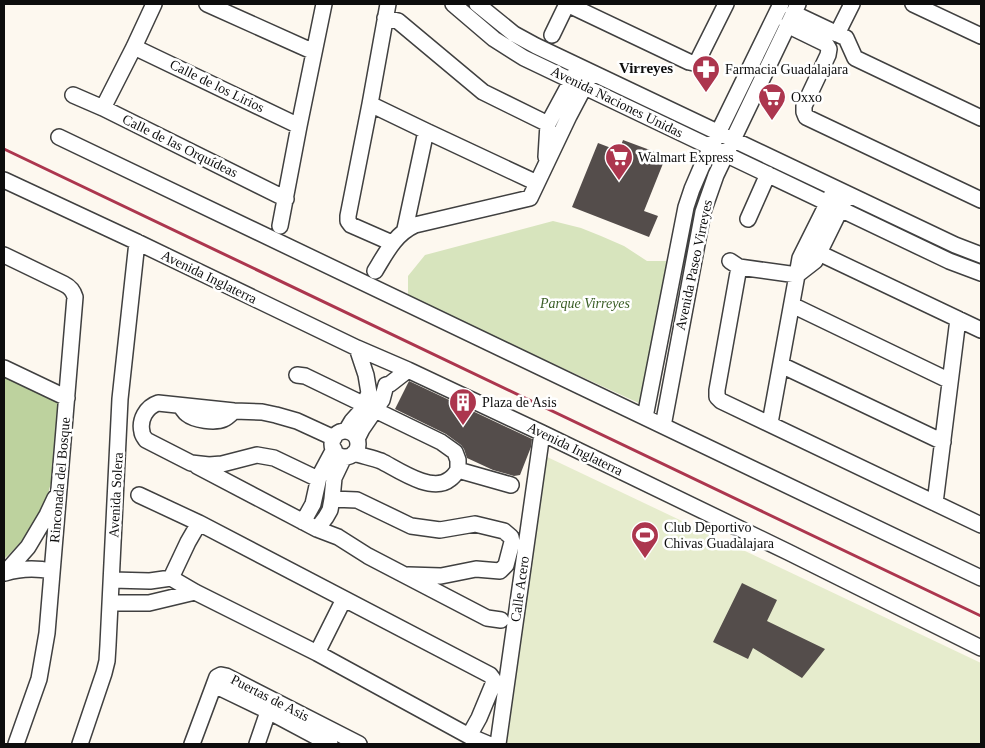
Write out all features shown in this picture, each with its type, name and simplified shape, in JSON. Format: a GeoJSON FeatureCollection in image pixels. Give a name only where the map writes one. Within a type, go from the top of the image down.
{"type":"FeatureCollection","features":[{"type":"Feature","properties":{"kind":"street"},"geometry":{"type":"LineString","coordinates":[[102,108],[154,4]]}},
{"type":"Feature","properties":{"kind":"street"},"geometry":{"type":"LineString","coordinates":[[207,4],[314,52]]}},
{"type":"Feature","properties":{"kind":"street"},"geometry":{"type":"LineString","coordinates":[[280,226],[324,4]]}},
{"type":"Feature","properties":{"kind":"street","name":"Avenida Naciones Unidas"},"geometry":{"type":"LineString","coordinates":[[452,4],[494,39],[524,58],[950,261],[981,273]]}},
{"type":"Feature","properties":{"kind":"street"},"geometry":{"type":"LineString","coordinates":[[552,35],[567,4],[694,63],[698,60],[726,4]]}},
{"type":"Feature","properties":{"kind":"street","name":"Avenida Paseo Virreyes"},"geometry":{"type":"LineString","coordinates":[[645,417],[686,207],[692,189],[718,132],[781,4]]}},
{"type":"Feature","properties":{"kind":"street"},"geometry":{"type":"LineString","coordinates":[[837,34],[852,4]]}},
{"type":"Feature","properties":{"kind":"street"},"geometry":{"type":"LineString","coordinates":[[913,4],[981,36]]}},
{"type":"Feature","properties":{"kind":"street"},"geometry":{"type":"LineString","coordinates":[[475,23],[483,6]]}},
{"type":"Feature","properties":{"kind":"street","name":"Avenida Naciones Unidas"},"geometry":{"type":"LineString","coordinates":[[483,6],[514,34],[536,46],[955,245],[981,255]]}},
{"type":"Feature","properties":{"kind":"street"},"geometry":{"type":"LineString","coordinates":[[386,11],[348,221],[351,225],[392,243]]}},
{"type":"Feature","properties":{"kind":"street"},"geometry":{"type":"LineString","coordinates":[[386,11],[482,92],[548,124]]}},
{"type":"Feature","properties":{"kind":"street"},"geometry":{"type":"LineString","coordinates":[[792,16],[846,38],[855,58],[981,118]]}},
{"type":"Feature","properties":{"kind":"street"},"geometry":{"type":"LineString","coordinates":[[792,16],[814,38],[826,44],[829,48],[828,55],[804,106],[806,117],[981,200]]}},
{"type":"Feature","properties":{"kind":"street","name":"Avenida Paseo Virreyes"},"geometry":{"type":"LineString","coordinates":[[663,426],[703,212],[716,175],[792,16]]}},
{"type":"Feature","properties":{"kind":"street","name":"Calle de los Lirios"},"geometry":{"type":"LineString","coordinates":[[134,47],[299,126]]}},
{"type":"Feature","properties":{"kind":"street"},"geometry":{"type":"LineString","coordinates":[[375,271],[392,243],[405,229],[530,198],[569,116],[578,84],[585,69]]}},
{"type":"Feature","properties":{"kind":"street"},"geometry":{"type":"LineString","coordinates":[[545,167],[548,124],[578,84]]}},
{"type":"Feature","properties":{"kind":"street","name":"Calle de las Orquídeas"},"geometry":{"type":"LineString","coordinates":[[73,95],[286,199]]}},
{"type":"Feature","properties":{"kind":"street"},"geometry":{"type":"LineString","coordinates":[[370,104],[537,184]]}},
{"type":"Feature","properties":{"kind":"street"},"geometry":{"type":"LineString","coordinates":[[405,229],[426,132]]}},
{"type":"Feature","properties":{"kind":"street"},"geometry":{"type":"LineString","coordinates":[[59,137],[981,578]]}},
{"type":"Feature","properties":{"kind":"street"},"geometry":{"type":"LineString","coordinates":[[748,219],[768,174]]}},
{"type":"Feature","properties":{"kind":"street","name":"Avenida Inglaterra"},"geometry":{"type":"LineString","coordinates":[[4,180],[357,348],[542,433],[981,648]]}},
{"type":"Feature","properties":{"kind":"street"},"geometry":{"type":"LineString","coordinates":[[770,423],[800,258],[842,191]]}},
{"type":"Feature","properties":{"kind":"street"},"geometry":{"type":"LineString","coordinates":[[834,206],[815,261],[797,275],[734,264],[717,396],[721,401],[981,525]]}},
{"type":"Feature","properties":{"kind":"street","name":"Avenida Solera"},"geometry":{"type":"LineString","coordinates":[[80,744],[107,661],[120,399],[136,242]]}},
{"type":"Feature","properties":{"kind":"street"},"geometry":{"type":"LineString","coordinates":[[819,253],[981,330]]}},
{"type":"Feature","properties":{"kind":"street","name":"Rinconada del Bosque"},"geometry":{"type":"LineString","coordinates":[[4,254],[64,284],[73,291],[75,297],[47,632],[38,679],[16,744]]}},
{"type":"Feature","properties":{"kind":"street"},"geometry":{"type":"LineString","coordinates":[[670,289],[688,292]]}},
{"type":"Feature","properties":{"kind":"street"},"geometry":{"type":"LineString","coordinates":[[792,305],[950,381]]}},
{"type":"Feature","properties":{"kind":"street"},"geometry":{"type":"LineString","coordinates":[[935,502],[958,319]]}},
{"type":"Feature","properties":{"kind":"street"},"geometry":{"type":"LineString","coordinates":[[357,348],[366,378],[370,407]]}},
{"type":"Feature","properties":{"kind":"street"},"geometry":{"type":"LineString","coordinates":[[781,365],[942,442]]}},
{"type":"Feature","properties":{"kind":"street"},"geometry":{"type":"LineString","coordinates":[[4,368],[67,398]]}},
{"type":"Feature","properties":{"kind":"street"},"geometry":{"type":"LineString","coordinates":[[366,378],[386,385],[408,370]]}},
{"type":"Feature","properties":{"kind":"street"},"geometry":{"type":"LineString","coordinates":[[297,375],[305,376],[441,442],[455,452],[458,460],[458,470],[449,480],[440,483],[425,482],[408,476],[297,421],[276,414],[262,412],[234,411],[224,419],[217,421],[186,414],[180,406],[158,403],[152,405],[145,412],[142,420],[142,432],[146,440],[303,522],[338,537],[404,575],[487,618],[502,620]]}},
{"type":"Feature","properties":{"kind":"street"},"geometry":{"type":"LineString","coordinates":[[317,529],[329,513],[334,478],[352,421],[361,412],[382,400],[386,385]]}},
{"type":"Feature","properties":{"kind":"street","name":"Calle Acero"},"geometry":{"type":"LineString","coordinates":[[498,744],[542,433]]}},
{"type":"Feature","properties":{"kind":"street"},"geometry":{"type":"LineString","coordinates":[[303,522],[313,504],[318,480],[345,445]]}},
{"type":"Feature","properties":{"kind":"street"},"geometry":{"type":"LineString","coordinates":[[191,463],[222,464],[257,455],[274,458],[318,480]]}},
{"type":"Feature","properties":{"kind":"street"},"geometry":{"type":"LineString","coordinates":[[231,484],[240,460]]}},
{"type":"Feature","properties":{"kind":"street"},"geometry":{"type":"LineString","coordinates":[[458,470],[512,485]]}},
{"type":"Feature","properties":{"kind":"street"},"geometry":{"type":"LineString","coordinates":[[4,573],[28,547],[47,515],[59,485]]}},
{"type":"Feature","properties":{"kind":"street"},"geometry":{"type":"LineString","coordinates":[[139,495],[199,524],[490,675],[494,682],[480,718],[469,736]]}},
{"type":"Feature","properties":{"kind":"street"},"geometry":{"type":"LineString","coordinates":[[332,499],[357,500],[417,528],[445,529],[474,524],[504,531],[511,537],[512,542],[506,565],[500,571],[476,569],[441,576],[404,575]]}},
{"type":"Feature","properties":{"kind":"street"},"geometry":{"type":"LineString","coordinates":[[171,578],[199,524]]}},
{"type":"Feature","properties":{"kind":"street"},"geometry":{"type":"LineString","coordinates":[[4,573],[23,568],[52,571]]}},
{"type":"Feature","properties":{"kind":"street"},"geometry":{"type":"LineString","coordinates":[[449,598],[453,574]]}},
{"type":"Feature","properties":{"kind":"street"},"geometry":{"type":"LineString","coordinates":[[112,580],[150,581],[171,578],[317,653],[469,736],[488,744]]}},
{"type":"Feature","properties":{"kind":"street"},"geometry":{"type":"LineString","coordinates":[[111,603],[149,603],[195,592]]}},
{"type":"Feature","properties":{"kind":"street"},"geometry":{"type":"LineString","coordinates":[[317,653],[344,599]]}},
{"type":"Feature","properties":{"kind":"street","name":"Puertas de Asis"},"geometry":{"type":"LineString","coordinates":[[192,744],[214,685],[270,705],[327,740],[359,744]]}},
{"type":"Feature","properties":{"kind":"street"},"geometry":{"type":"LineString","coordinates":[[257,744],[270,705]]}},
{"type":"Feature","properties":{"kind":"green space","name":"Parque Virreyes"},"geometry":{"type":"Polygon","coordinates":[[[553,221],[581,228],[601,236],[624,246],[647,261],[668,261],[641,404],[408,297],[408,276],[425,255],[553,221]]]}},
{"type":"Feature","properties":{"kind":"green space"},"geometry":{"type":"Polygon","coordinates":[[[4,369],[58,399],[58,404],[53,473],[47,497],[29,531],[4,559],[4,369]]]}},
{"type":"Feature","properties":{"kind":"green space","name":"Club Deportivo Chivas Guadalajara"},"geometry":{"type":"Polygon","coordinates":[[[543,455],[981,663],[981,744],[500,744],[543,455]]]}},
{"type":"Feature","properties":{"kind":"building","name":"Walmart Express"},"geometry":{"type":"Polygon","coordinates":[[[623,140],[666,156],[644,211],[658,216],[649,237],[572,207],[598,143],[619,151],[623,140]]]}},
{"type":"Feature","properties":{"kind":"building","name":"Plaza de Asis"},"geometry":{"type":"Polygon","coordinates":[[[409,381],[532,439],[531,447],[520,475],[514,476],[493,470],[467,458],[461,445],[446,434],[395,409],[409,381]]]}},
{"type":"Feature","properties":{"kind":"building"},"geometry":{"type":"Polygon","coordinates":[[[742,583],[777,600],[767,621],[825,649],[802,678],[753,648],[748,659],[713,642],[742,583]]]}},
{"type":"Feature","properties":{"kind":"railway"},"geometry":{"type":"LineString","coordinates":[[4,149],[981,616]]}},
{"type":"Feature","properties":{"kind":"place","name":"Farmacia Guadalajara"},"geometry":{"type":"Point","coordinates":[706,93]}},
{"type":"Feature","properties":{"kind":"place","name":"Oxxo"},"geometry":{"type":"Point","coordinates":[772,121]}},
{"type":"Feature","properties":{"kind":"place","name":"Walmart Express"},"geometry":{"type":"Point","coordinates":[619,181]}},
{"type":"Feature","properties":{"kind":"place","name":"Plaza de Asis"},"geometry":{"type":"Point","coordinates":[463,426]}},
{"type":"Feature","properties":{"kind":"place","name":"Club Deportivo Chivas Guadalajara"},"geometry":{"type":"Point","coordinates":[645,559]}},
{"type":"Feature","properties":{"kind":"district","name":"Virreyes"},"geometry":{"type":"Point","coordinates":[646,68]}}]}
